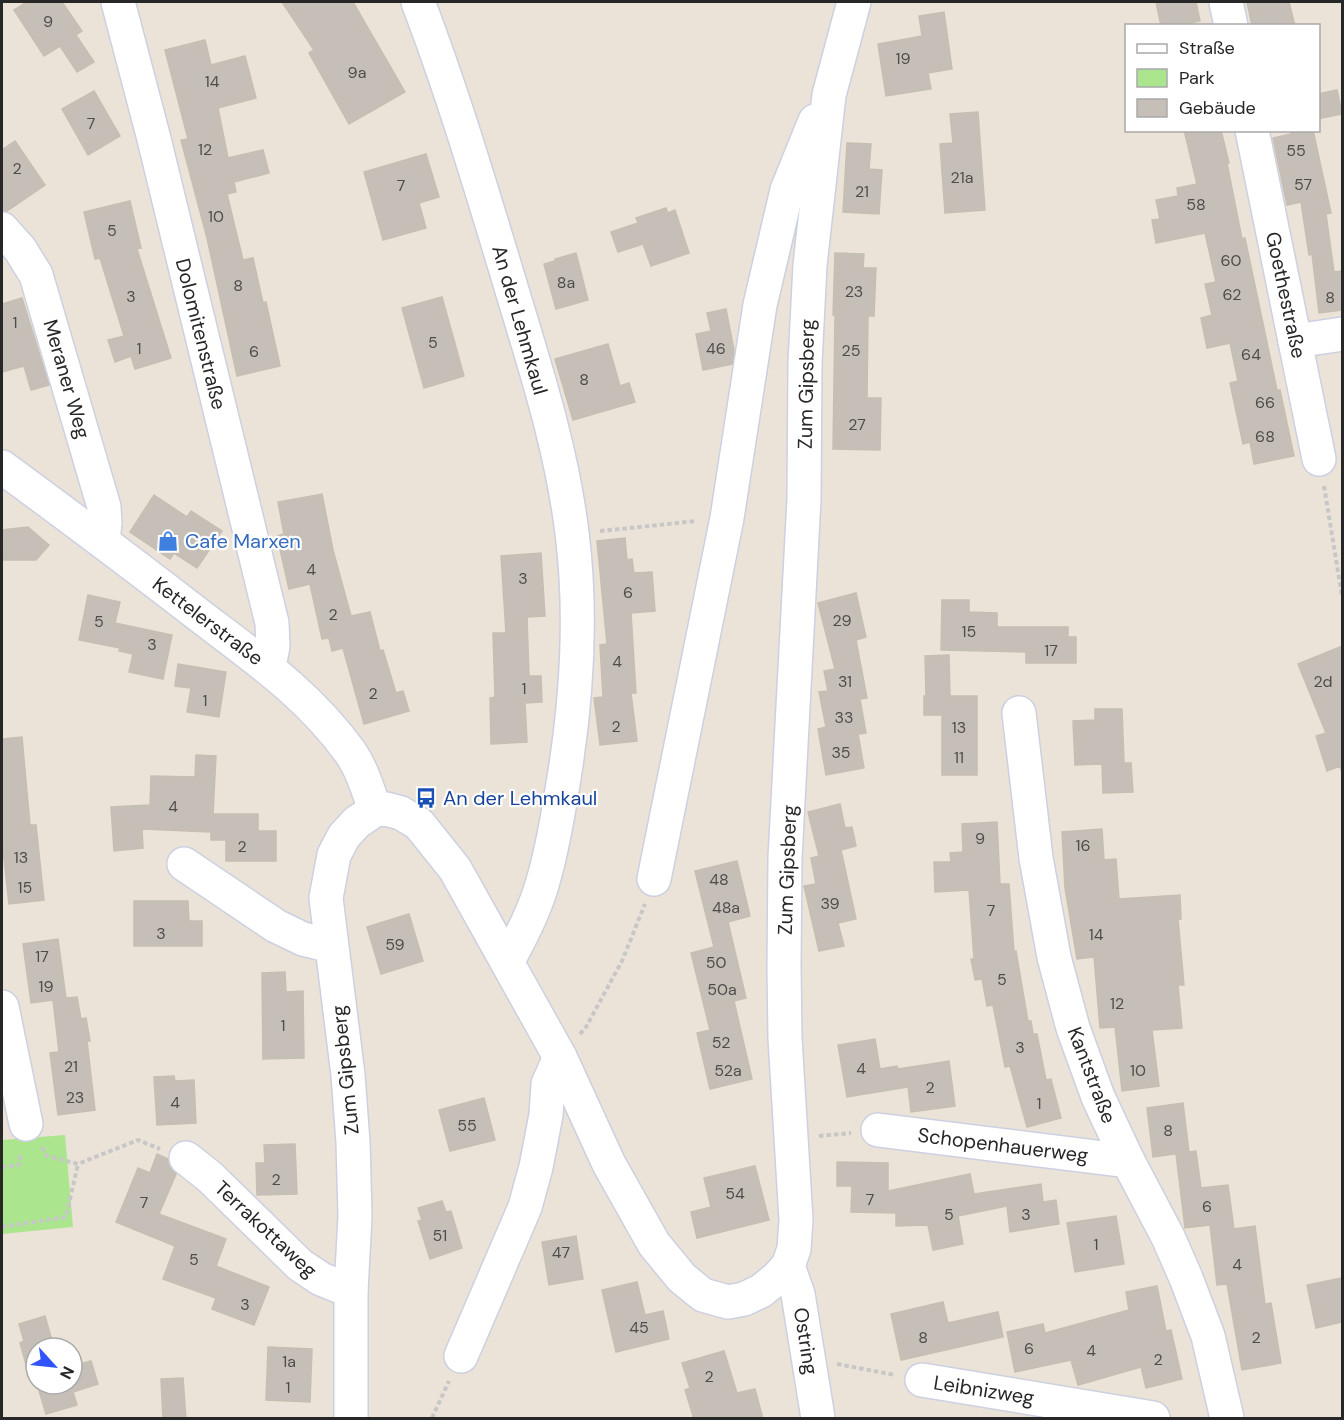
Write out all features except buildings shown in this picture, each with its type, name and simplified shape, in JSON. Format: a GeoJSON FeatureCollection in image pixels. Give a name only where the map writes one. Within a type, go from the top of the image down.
{"type":"FeatureCollection","features":[{"type":"Feature","properties":{"kind":"street","name":"Dolomitenstraße"},"geometry":{"type":"LineString","coordinates":[[118,2],[154,139],[272,623],[273,646],[269,667]]}},
{"type":"Feature","properties":{"kind":"street","name":"An der Lehmkaul"},"geometry":{"type":"LineString","coordinates":[[418,2],[484,199],[551,423],[572,534],[578,609],[569,749],[541,889],[508,961]]}},
{"type":"Feature","properties":{"kind":"street","name":"Zum Gipsberg"},"geometry":{"type":"LineString","coordinates":[[788,1266],[794,1249],[796,1220],[785,1027],[785,858],[804,499],[810,266],[829,96],[854,2]]}},
{"type":"Feature","properties":{"kind":"street"},"geometry":{"type":"LineString","coordinates":[[1226,2],[1231,24]]}},
{"type":"Feature","properties":{"kind":"street","name":"Zum Gipsberg"},"geometry":{"type":"LineString","coordinates":[[654,879],[727,518],[760,305],[787,190],[809,132],[829,96]]}},
{"type":"Feature","properties":{"kind":"street","name":"Goethestraße"},"geometry":{"type":"LineString","coordinates":[[1252,132],[1319,459]]}},
{"type":"Feature","properties":{"kind":"street","name":"Meraner Weg"},"geometry":{"type":"LineString","coordinates":[[2,230],[20,249],[36,275],[104,507],[103,540]]}},
{"type":"Feature","properties":{"kind":"street"},"geometry":{"type":"LineString","coordinates":[[1295,340],[1342,334]]}},
{"type":"Feature","properties":{"kind":"street","name":"Kettelerstraße"},"geometry":{"type":"LineString","coordinates":[[2,467],[103,540],[269,667],[302,697],[350,752],[362,774],[375,810]]}},
{"type":"Feature","properties":{"kind":"street","name":"Kantstraße"},"geometry":{"type":"LineString","coordinates":[[1019,713],[1036,858],[1054,957],[1073,1028],[1098,1096],[1186,1278],[1208,1336],[1227,1419]]}},
{"type":"Feature","properties":{"kind":"street"},"geometry":{"type":"LineString","coordinates":[[375,810],[386,809],[402,813],[419,824],[455,869],[560,1057],[609,1164],[654,1244],[682,1278],[702,1295],[728,1302],[744,1299],[761,1291],[788,1266]]}},
{"type":"Feature","properties":{"kind":"street","name":"Zum Gipsberg"},"geometry":{"type":"LineString","coordinates":[[351,1419],[351,1291],[355,1216],[353,1142],[348,1075],[326,898],[334,855],[344,836],[357,822],[375,810]]}},
{"type":"Feature","properties":{"kind":"street"},"geometry":{"type":"LineString","coordinates":[[184,864],[276,926],[303,939],[331,946]]}},
{"type":"Feature","properties":{"kind":"street"},"geometry":{"type":"LineString","coordinates":[[2,1007],[26,1124]]}},
{"type":"Feature","properties":{"kind":"street"},"geometry":{"type":"LineString","coordinates":[[460,1356],[525,1207],[536,1167],[546,1115],[549,1084],[560,1057]]}},
{"type":"Feature","properties":{"kind":"street","name":"Schopenhauerweg"},"geometry":{"type":"LineString","coordinates":[[878,1130],[1128,1161]]}},
{"type":"Feature","properties":{"kind":"street","name":"Terrakottaweg"},"geometry":{"type":"LineString","coordinates":[[186,1158],[210,1177],[300,1265],[321,1279],[351,1291]]}},
{"type":"Feature","properties":{"kind":"street","name":"Ostring"},"geometry":{"type":"LineString","coordinates":[[788,1266],[798,1294],[818,1419]]}},
{"type":"Feature","properties":{"kind":"street","name":"Leibnizweg"},"geometry":{"type":"LineString","coordinates":[[922,1380],[1153,1419]]}},
{"type":"Feature","properties":{"kind":"path"},"geometry":{"type":"LineString","coordinates":[[1319,459],[1342,596]]}},
{"type":"Feature","properties":{"kind":"path"},"geometry":{"type":"LineString","coordinates":[[572,534],[727,518]]}},
{"type":"Feature","properties":{"kind":"path"},"geometry":{"type":"LineString","coordinates":[[560,1057],[586,1027],[622,961],[654,879]]}},
{"type":"Feature","properties":{"kind":"path"},"geometry":{"type":"LineString","coordinates":[[26,1124],[47,1156],[78,1164],[138,1140],[186,1158]]}},
{"type":"Feature","properties":{"kind":"path"},"geometry":{"type":"LineString","coordinates":[[792,1139],[878,1130]]}},
{"type":"Feature","properties":{"kind":"path"},"geometry":{"type":"LineString","coordinates":[[2,1227],[66,1217],[78,1164]]}},
{"type":"Feature","properties":{"kind":"path"},"geometry":{"type":"LineString","coordinates":[[2,1167],[19,1165]]}},
{"type":"Feature","properties":{"kind":"path"},"geometry":{"type":"LineString","coordinates":[[432,1419],[460,1356]]}},
{"type":"Feature","properties":{"kind":"path"},"geometry":{"type":"LineString","coordinates":[[809,1359],[922,1380]]}},
{"type":"Feature","properties":{"kind":"green space"},"geometry":{"type":"Polygon","coordinates":[[[65,1135],[73,1227],[2,1234],[2,1140],[65,1135]]]}},
{"type":"Feature","properties":{"kind":"place","name":"Cafe Marxen"},"geometry":{"type":"Point","coordinates":[168,541]}},
{"type":"Feature","properties":{"kind":"place","name":"An der Lehmkaul"},"geometry":{"type":"Point","coordinates":[426,798]}}]}
